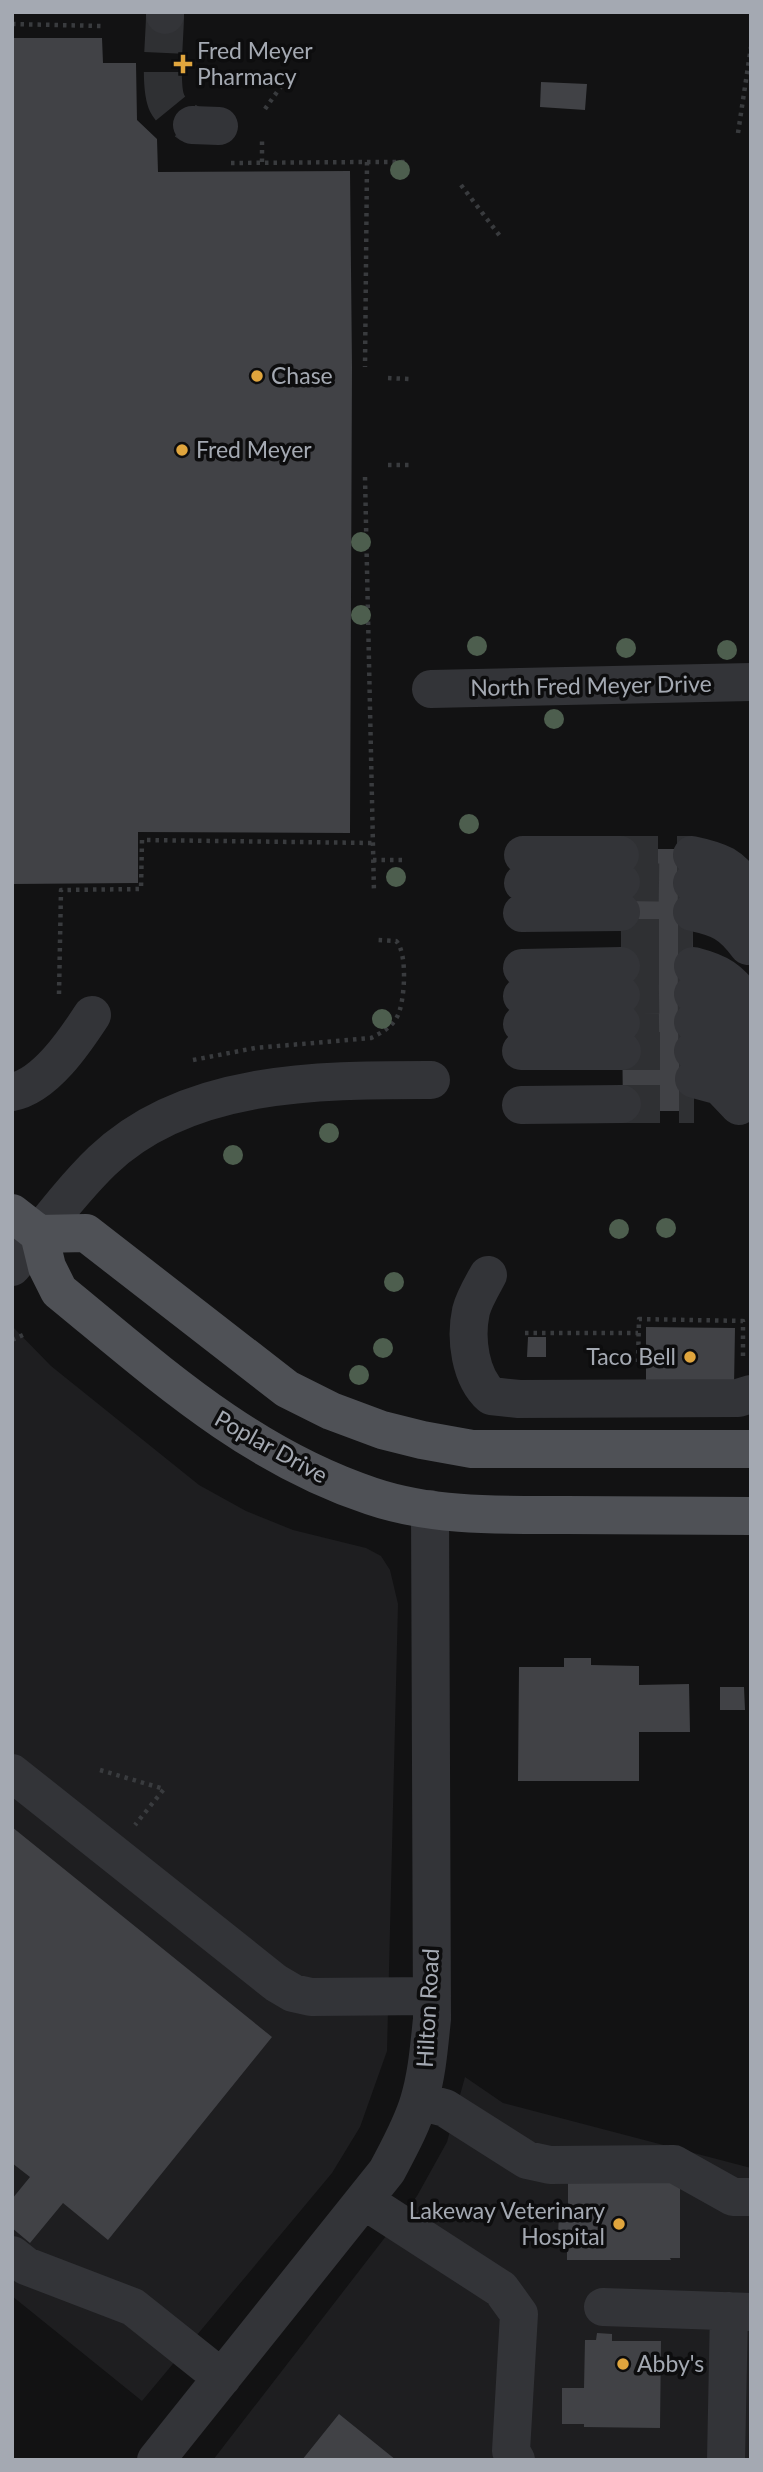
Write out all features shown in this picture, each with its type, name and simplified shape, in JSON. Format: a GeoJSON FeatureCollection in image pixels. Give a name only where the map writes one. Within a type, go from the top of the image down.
{"type":"FeatureCollection","features":[{"type":"Feature","properties":{"kind":"main road"},"geometry":{"type":"LineString","coordinates":[[26,1223],[86,1233],[287,1389],[331,1411],[382,1430],[472,1449],[751,1449]]}},
{"type":"Feature","properties":{"kind":"main road","name":"Poplar Drive"},"geometry":{"type":"LineString","coordinates":[[26,1223],[59,1291],[205,1410],[311,1473],[373,1497],[430,1509],[493,1515],[751,1516]]}},
{"type":"Feature","properties":{"kind":"street","name":"North Fred Meyer Drive"},"geometry":{"type":"LineString","coordinates":[[431,690],[751,682]]}},
{"type":"Feature","properties":{"kind":"street"},"geometry":{"type":"LineString","coordinates":[[693,980],[718,944],[735,958],[745,1013],[720,1111],[693,980],[720,888],[738,902],[745,1013],[733,1068],[718,1057],[693,980]]}},
{"type":"Feature","properties":{"kind":"street"},"geometry":{"type":"LineString","coordinates":[[693,980],[734,1012],[745,1013]]}},
{"type":"Feature","properties":{"kind":"street"},"geometry":{"type":"LineString","coordinates":[[522,981],[621,981]]}},
{"type":"Feature","properties":{"kind":"street"},"geometry":{"type":"LineString","coordinates":[[522,981],[621,981]]}},
{"type":"Feature","properties":{"kind":"street"},"geometry":{"type":"LineString","coordinates":[[522,981],[621,981]]}},
{"type":"Feature","properties":{"kind":"street"},"geometry":{"type":"LineString","coordinates":[[522,981],[621,981]]}},
{"type":"Feature","properties":{"kind":"street"},"geometry":{"type":"LineString","coordinates":[[522,981],[621,981]]}},
{"type":"Feature","properties":{"kind":"street"},"geometry":{"type":"LineString","coordinates":[[12,1092],[29,1087],[72,1047],[76,1009]]}},
{"type":"Feature","properties":{"kind":"street"},"geometry":{"type":"LineString","coordinates":[[12,1267],[26,1223],[141,1130],[196,1104],[300,1084],[431,1080]]}},
{"type":"Feature","properties":{"kind":"street"},"geometry":{"type":"LineString","coordinates":[[488,1275],[471,1311],[470,1343],[476,1374],[480,1384],[491,1396],[519,1399],[737,1398],[747,1379]]}},
{"type":"Feature","properties":{"kind":"street","name":"Hilton Road"},"geometry":{"type":"LineString","coordinates":[[169,2455],[222,2378],[387,2171],[419,2101],[428,2062],[432,1997],[430,1509]]}},
{"type":"Feature","properties":{"kind":"street"},"geometry":{"type":"LineString","coordinates":[[12,1773],[276,1983],[293,1993],[311,1997],[432,1997]]}},
{"type":"Feature","properties":{"kind":"street"},"geometry":{"type":"LineString","coordinates":[[419,2101],[445,2108],[527,2160],[551,2165],[674,2164],[733,2197],[751,2197]]}},
{"type":"Feature","properties":{"kind":"street"},"geometry":{"type":"LineString","coordinates":[[365,2201],[501,2289],[519,2314],[511,2451],[516,2460]]}},
{"type":"Feature","properties":{"kind":"street"},"geometry":{"type":"LineString","coordinates":[[12,2255],[26,2266],[133,2307],[222,2378]]}},
{"type":"Feature","properties":{"kind":"street"},"geometry":{"type":"LineString","coordinates":[[603,2307],[740,2312],[726,2460]]}},
{"type":"Feature","properties":{"kind":"path"},"geometry":{"type":"LineString","coordinates":[[12,24],[102,26]]}},
{"type":"Feature","properties":{"kind":"path"},"geometry":{"type":"LineString","coordinates":[[738,133],[751,47]]}},
{"type":"Feature","properties":{"kind":"path"},"geometry":{"type":"LineString","coordinates":[[265,109],[282,85]]}},
{"type":"Feature","properties":{"kind":"path"},"geometry":{"type":"LineString","coordinates":[[210,138],[262,162],[409,162]]}},
{"type":"Feature","properties":{"kind":"path"},"geometry":{"type":"LineString","coordinates":[[262,138],[262,162]]}},
{"type":"Feature","properties":{"kind":"path"},"geometry":{"type":"LineString","coordinates":[[365,367],[367,162]]}},
{"type":"Feature","properties":{"kind":"path"},"geometry":{"type":"LineString","coordinates":[[461,185],[500,236]]}},
{"type":"Feature","properties":{"kind":"path"},"geometry":{"type":"LineString","coordinates":[[388,378],[410,379]]}},
{"type":"Feature","properties":{"kind":"path"},"geometry":{"type":"LineString","coordinates":[[388,465],[409,465]]}},
{"type":"Feature","properties":{"kind":"path"},"geometry":{"type":"LineString","coordinates":[[365,477],[374,893]]}},
{"type":"Feature","properties":{"kind":"path"},"geometry":{"type":"LineString","coordinates":[[76,1009],[61,890],[93,886],[141,889],[142,840],[372,843]]}},
{"type":"Feature","properties":{"kind":"path"},"geometry":{"type":"LineString","coordinates":[[373,860],[407,860]]}},
{"type":"Feature","properties":{"kind":"path"},"geometry":{"type":"LineString","coordinates":[[193,1060],[255,1048],[371,1038],[386,1030],[403,1003],[402,950],[396,941],[379,940]]}},
{"type":"Feature","properties":{"kind":"path"},"geometry":{"type":"LineString","coordinates":[[637,1399],[639,1319],[743,1321],[747,1379]]}},
{"type":"Feature","properties":{"kind":"path"},"geometry":{"type":"LineString","coordinates":[[525,1333],[638,1333]]}},
{"type":"Feature","properties":{"kind":"path"},"geometry":{"type":"LineString","coordinates":[[12,1340],[23,1335]]}},
{"type":"Feature","properties":{"kind":"path"},"geometry":{"type":"LineString","coordinates":[[100,1770],[164,1789],[128,1834]]}},
{"type":"Feature","properties":{"kind":"shaded area"},"geometry":{"type":"Polygon","coordinates":[[[12,1326],[51,1366],[199,1485],[246,1511],[293,1530],[366,1548],[381,1556],[390,1570],[398,1604],[387,2051],[360,2127],[332,2173],[142,2401],[12,2296],[12,1326]]]}},
{"type":"Feature","properties":{"kind":"shaded area"},"geometry":{"type":"Polygon","coordinates":[[[465,2077],[503,2103],[751,2168],[751,2460],[213,2460],[417,2196],[447,2142],[465,2077]]]}},
{"type":"Feature","properties":{"kind":"building","name":"Fred Meyer"},"geometry":{"type":"Polygon","coordinates":[[[12,38],[102,38],[103,63],[136,63],[137,120],[157,139],[158,172],[350,171],[350,833],[138,832],[138,883],[12,884],[12,38]]]}},
{"type":"Feature","properties":{"kind":"building"},"geometry":{"type":"Polygon","coordinates":[[[541,82],[587,84],[585,110],[540,107],[541,82]]]}},
{"type":"Feature","properties":{"kind":"building"},"geometry":{"type":"Polygon","coordinates":[[[620,849],[692,849],[694,1111],[623,1111],[620,849]]]}},
{"type":"Feature","properties":{"kind":"building","name":"Taco Bell"},"geometry":{"type":"Polygon","coordinates":[[[646,1327],[735,1328],[734,1387],[646,1387],[646,1327]]]}},
{"type":"Feature","properties":{"kind":"building"},"geometry":{"type":"Polygon","coordinates":[[[528,1337],[546,1337],[546,1357],[527,1357],[528,1337]]]}},
{"type":"Feature","properties":{"kind":"building"},"geometry":{"type":"Polygon","coordinates":[[[564,1658],[591,1658],[591,1665],[639,1666],[639,1685],[689,1684],[690,1732],[639,1732],[639,1781],[518,1781],[519,1667],[564,1667],[564,1658]]]}},
{"type":"Feature","properties":{"kind":"building"},"geometry":{"type":"Polygon","coordinates":[[[720,1687],[744,1687],[745,1710],[720,1710],[720,1687]]]}},
{"type":"Feature","properties":{"kind":"building"},"geometry":{"type":"Polygon","coordinates":[[[12,1827],[272,2037],[108,2240],[63,2203],[30,2243],[12,2228],[12,2199],[30,2177],[12,2163],[12,1827]]]}},
{"type":"Feature","properties":{"kind":"building","name":"Lakeway Veterinary Hospital"},"geometry":{"type":"Polygon","coordinates":[[[568,2179],[680,2179],[680,2258],[567,2260],[567,2236],[558,2236],[559,2212],[568,2212],[568,2179]]]}},
{"type":"Feature","properties":{"kind":"building","name":"Abby's"},"geometry":{"type":"Polygon","coordinates":[[[597,2333],[612,2334],[612,2341],[661,2341],[660,2428],[584,2427],[584,2424],[562,2424],[562,2388],[584,2388],[585,2340],[596,2340],[597,2333]]]}},
{"type":"Feature","properties":{"kind":"building"},"geometry":{"type":"Polygon","coordinates":[[[339,2414],[396,2460],[302,2460],[339,2414]]]}},
{"type":"Feature","properties":{"kind":"tunnel"},"geometry":{"type":"LineString","coordinates":[[165,15],[165,95],[172,110],[192,125]]}},
{"type":"Feature","properties":{"kind":"tunnel"},"geometry":{"type":"LineString","coordinates":[[620,855],[692,855]]}},
{"type":"Feature","properties":{"kind":"tunnel"},"geometry":{"type":"LineString","coordinates":[[621,882],[692,883]]}},
{"type":"Feature","properties":{"kind":"tunnel"},"geometry":{"type":"LineString","coordinates":[[621,938],[692,938]]}},
{"type":"Feature","properties":{"kind":"tunnel"},"geometry":{"type":"LineString","coordinates":[[621,966],[693,966]]}},
{"type":"Feature","properties":{"kind":"tunnel"},"geometry":{"type":"LineString","coordinates":[[621,995],[693,994]]}},
{"type":"Feature","properties":{"kind":"tunnel"},"geometry":{"type":"LineString","coordinates":[[621,1023],[693,1022]]}},
{"type":"Feature","properties":{"kind":"tunnel"},"geometry":{"type":"LineString","coordinates":[[622,1051],[693,1051]]}},
{"type":"Feature","properties":{"kind":"tunnel"},"geometry":{"type":"LineString","coordinates":[[622,1104],[694,1104]]}},
{"type":"Feature","properties":{"kind":"place","name":"Fred Meyer Pharmacy"},"geometry":{"type":"Point","coordinates":[183,64]}},
{"type":"Feature","properties":{"kind":"place","name":"Chase"},"geometry":{"type":"Point","coordinates":[257,376]}},
{"type":"Feature","properties":{"kind":"place","name":"Fred Meyer"},"geometry":{"type":"Point","coordinates":[182,450]}},
{"type":"Feature","properties":{"kind":"place","name":"Taco Bell"},"geometry":{"type":"Point","coordinates":[690,1357]}},
{"type":"Feature","properties":{"kind":"place","name":"Lakeway Veterinary Hospital"},"geometry":{"type":"Point","coordinates":[619,2224]}},
{"type":"Feature","properties":{"kind":"place","name":"Abby's"},"geometry":{"type":"Point","coordinates":[623,2364]}}]}
